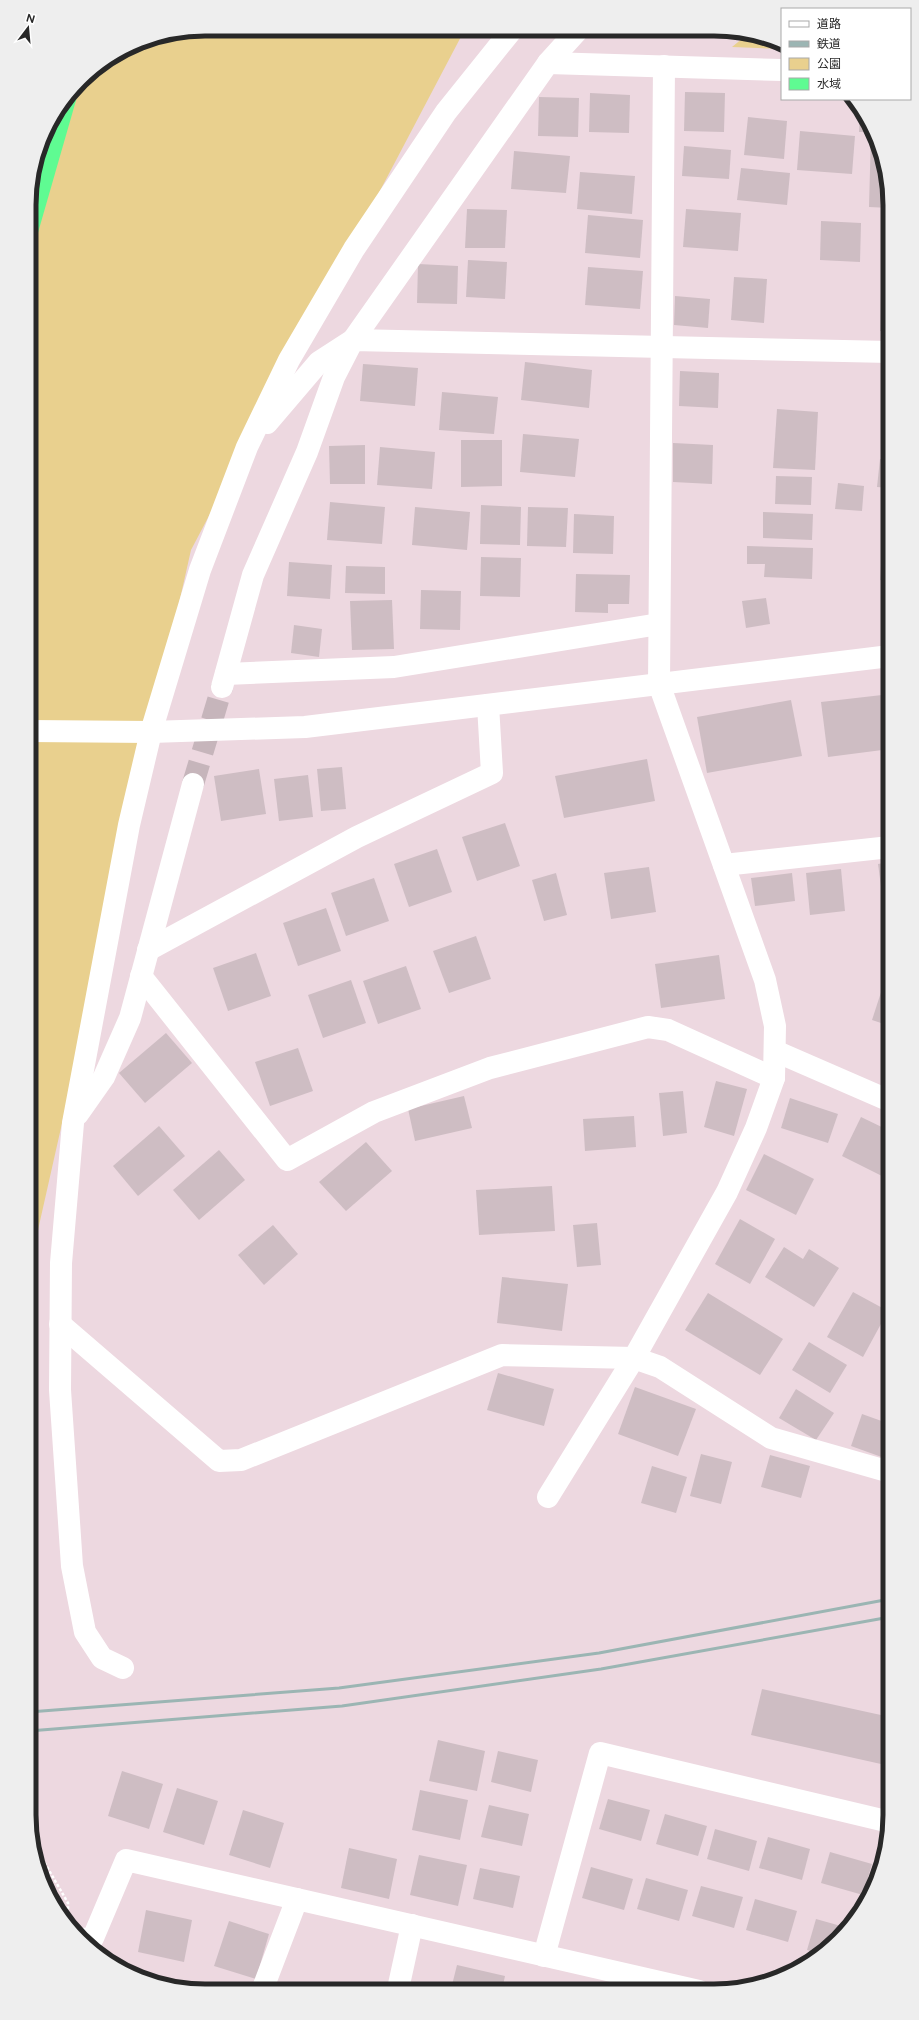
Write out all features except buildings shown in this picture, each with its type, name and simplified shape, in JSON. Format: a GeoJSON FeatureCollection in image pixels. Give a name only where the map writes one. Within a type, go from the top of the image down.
{"type":"FeatureCollection","features":[{"type":"Feature","properties":{"kind":"street"},"geometry":{"type":"LineString","coordinates":[[123,1668],[102,1658],[85,1632],[72,1566],[60,1390],[60,1324],[61,1263],[73,1123],[129,825],[151,732],[200,570],[247,447],[289,360],[354,249],[446,112],[506,36]]}},
{"type":"Feature","properties":{"kind":"street"},"geometry":{"type":"LineString","coordinates":[[572,36],[548,63],[353,340],[334,377],[307,452],[253,575],[224,681],[394,667],[659,624]]}},
{"type":"Feature","properties":{"kind":"street"},"geometry":{"type":"LineString","coordinates":[[548,63],[781,70]]}},
{"type":"Feature","properties":{"kind":"street"},"geometry":{"type":"LineString","coordinates":[[548,1497],[634,1358],[726,1192],[756,1128],[774,1078],[775,1026],[765,980],[659,684],[664,66]]}},
{"type":"Feature","properties":{"kind":"street"},"geometry":{"type":"LineString","coordinates":[[247,447],[319,362],[353,340],[883,352]]}},
{"type":"Feature","properties":{"kind":"street"},"geometry":{"type":"LineString","coordinates":[[36,731],[151,732],[305,727],[883,657]]}},
{"type":"Feature","properties":{"kind":"street"},"geometry":{"type":"LineString","coordinates":[[148,950],[357,837],[492,773],[488,705]]}},
{"type":"Feature","properties":{"kind":"street"},"geometry":{"type":"LineString","coordinates":[[73,1123],[104,1077],[130,1018],[193,784]]}},
{"type":"Feature","properties":{"kind":"street"},"geometry":{"type":"LineString","coordinates":[[724,865],[883,848]]}},
{"type":"Feature","properties":{"kind":"street"},"geometry":{"type":"LineString","coordinates":[[141,976],[287,1160],[374,1112],[490,1068],[648,1027],[668,1030],[774,1078]]}},
{"type":"Feature","properties":{"kind":"street"},"geometry":{"type":"LineString","coordinates":[[774,1051],[883,1098]]}},
{"type":"Feature","properties":{"kind":"street"},"geometry":{"type":"LineString","coordinates":[[60,1324],[218,1461],[241,1460],[502,1355],[634,1358],[660,1367],[771,1438],[883,1470]]}},
{"type":"Feature","properties":{"kind":"street"},"geometry":{"type":"LineString","coordinates":[[544,1956],[600,1753],[883,1820]]}},
{"type":"Feature","properties":{"kind":"street"},"geometry":{"type":"LineString","coordinates":[[90,1938],[93,1938],[126,1860],[668,1984]]}},
{"type":"Feature","properties":{"kind":"street"},"geometry":{"type":"LineString","coordinates":[[265,1984],[297,1899]]}},
{"type":"Feature","properties":{"kind":"street"},"geometry":{"type":"LineString","coordinates":[[399,1984],[412,1925]]}},
{"type":"Feature","properties":{"kind":"path"},"geometry":{"type":"LineString","coordinates":[[42,1858],[68,1903],[68,1914]]}},
{"type":"Feature","properties":{"kind":"green space"},"geometry":{"type":"Polygon","coordinates":[[[194,36],[461,36],[191,550],[36,1239],[36,194],[39,172],[45,151],[53,130],[71,102],[94,78],[130,53],[172,39],[194,36]]]}},
{"type":"Feature","properties":{"kind":"green space"},"geometry":{"type":"Polygon","coordinates":[[[743,38],[778,49],[732,47],[743,38]]]}},
{"type":"Feature","properties":{"kind":"water"},"geometry":{"type":"Polygon","coordinates":[[[78,94],[36,240],[37,183],[45,151],[53,130],[78,94]]]}},
{"type":"Feature","properties":{"kind":"tunnel"},"geometry":{"type":"LineString","coordinates":[[193,784],[222,687]]}},
{"type":"Feature","properties":{"kind":"railway"},"geometry":{"type":"LineString","coordinates":[[36,1711],[339,1688],[599,1653],[883,1600]]}},
{"type":"Feature","properties":{"kind":"railway"},"geometry":{"type":"LineString","coordinates":[[36,1730],[342,1706],[601,1669],[883,1618]]}}]}
